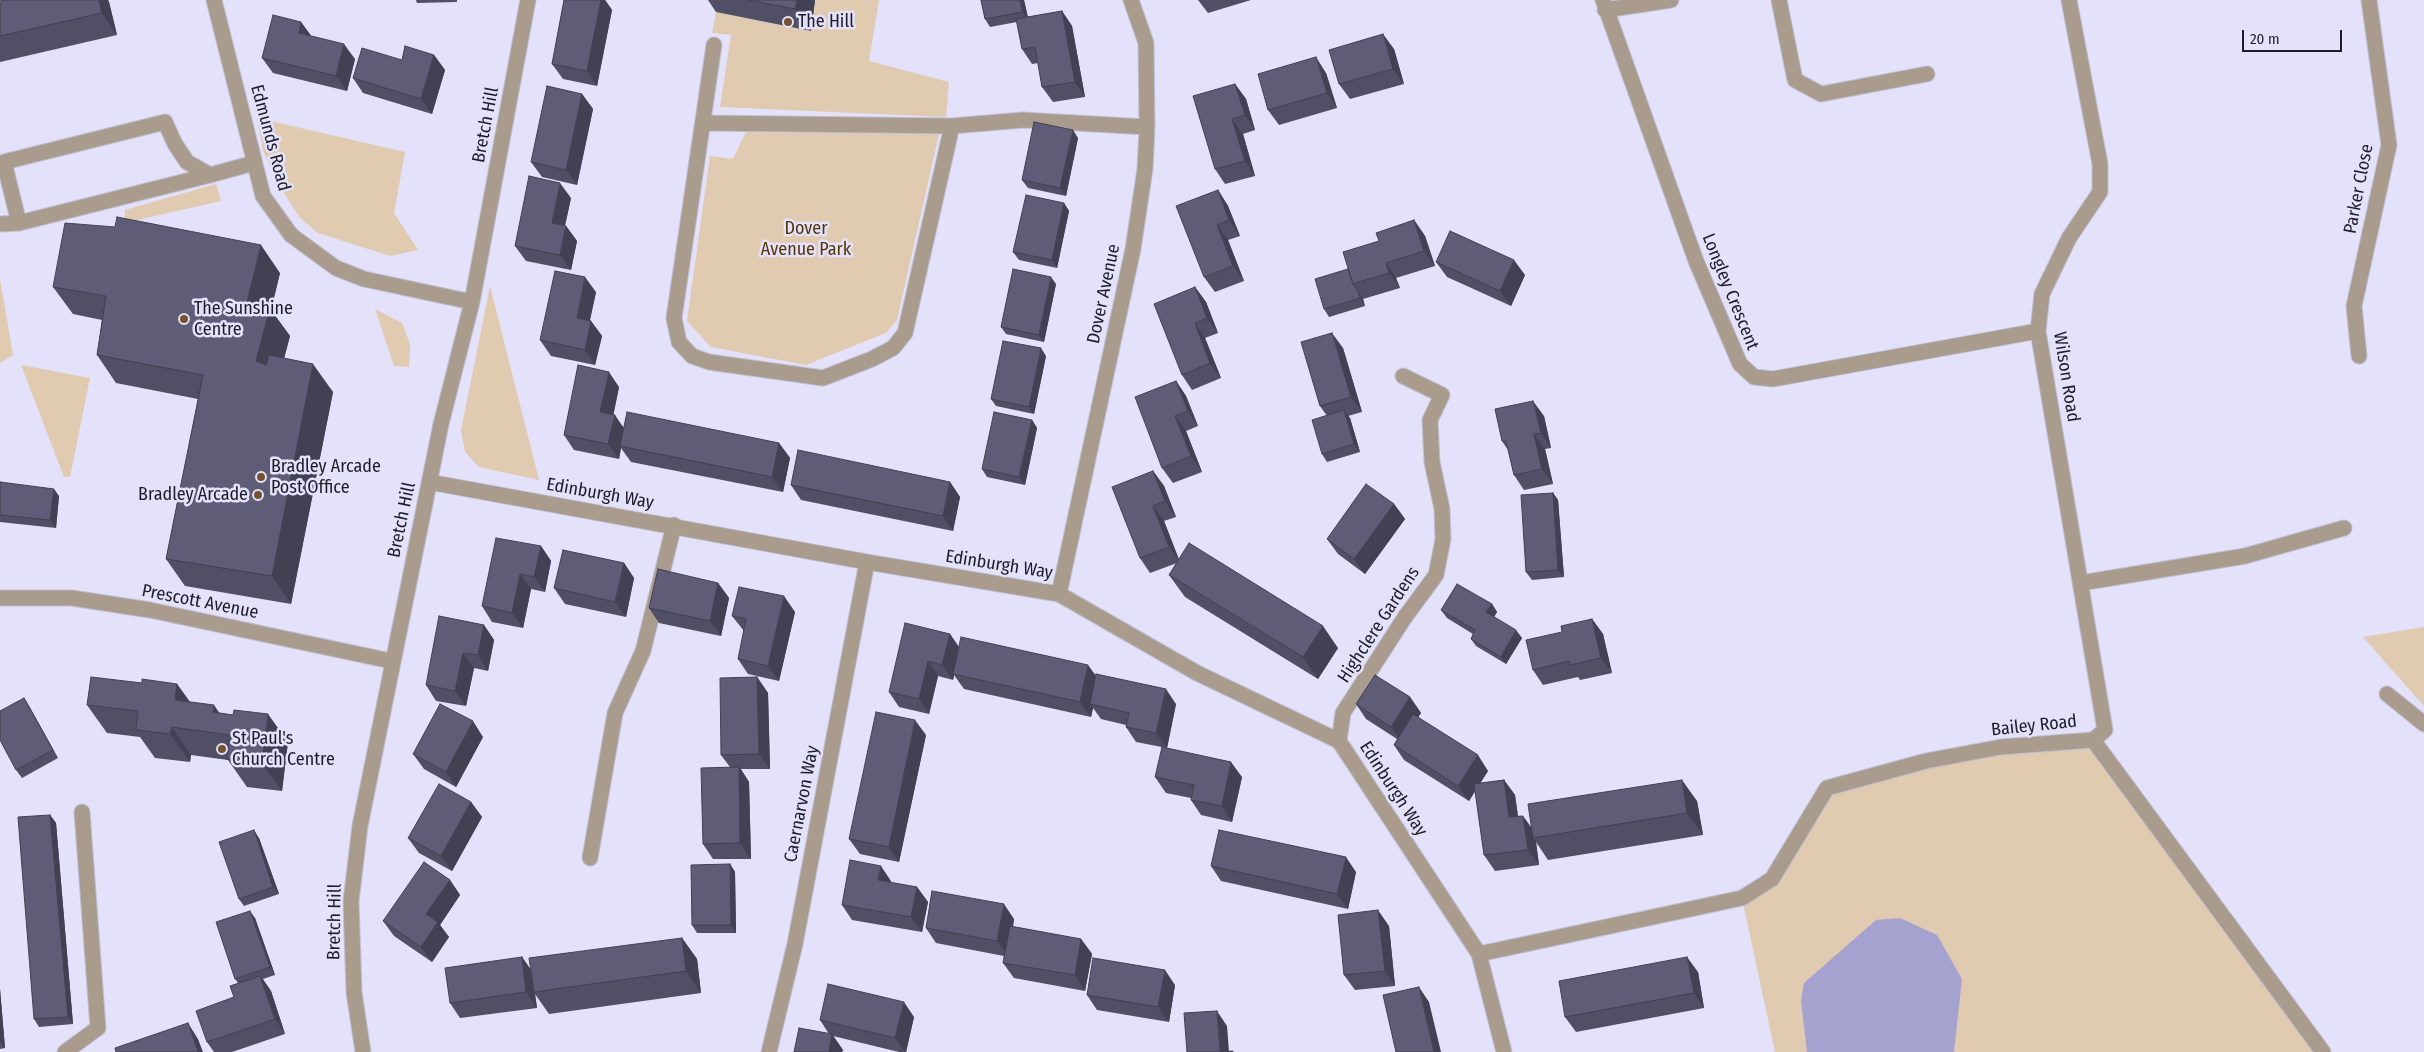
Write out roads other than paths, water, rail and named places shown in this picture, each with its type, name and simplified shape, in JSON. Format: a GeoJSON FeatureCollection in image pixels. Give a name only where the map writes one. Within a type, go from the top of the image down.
{"type":"FeatureCollection","features":[{"type":"Feature","properties":{"kind":"street","name":"Edmunds Road"},"geometry":{"type":"LineString","coordinates":[[214,0],[263,196],[291,235],[336,268],[364,279],[472,302]]}},
{"type":"Feature","properties":{"kind":"street","name":"Bretch Hill"},"geometry":{"type":"LineString","coordinates":[[363,1052],[354,992],[351,901],[360,826],[391,661],[441,424],[472,302],[528,0]]}},
{"type":"Feature","properties":{"kind":"street","name":"Dover Avenue"},"geometry":{"type":"LineString","coordinates":[[1059,594],[1133,249],[1145,169],[1148,127],[1146,42],[1131,0]]}},
{"type":"Feature","properties":{"kind":"street"},"geometry":{"type":"LineString","coordinates":[[1604,5],[1671,0]]}},
{"type":"Feature","properties":{"kind":"street"},"geometry":{"type":"LineString","coordinates":[[1779,0],[1795,80],[1821,94],[1927,74]]}},
{"type":"Feature","properties":{"kind":"street","name":"Wilson Road"},"geometry":{"type":"LineString","coordinates":[[2069,0],[2100,164],[2100,192],[2070,238],[2042,294],[2038,331],[2104,730],[2093,740]]}},
{"type":"Feature","properties":{"kind":"street","name":"Parker Close"},"geometry":{"type":"LineString","coordinates":[[2359,356],[2354,306],[2389,145],[2369,0]]}},
{"type":"Feature","properties":{"kind":"street","name":"Longley Crescent"},"geometry":{"type":"LineString","coordinates":[[1604,5],[1696,261],[1740,364],[1754,377],[1773,379],[2038,331]]}},
{"type":"Feature","properties":{"kind":"street"},"geometry":{"type":"LineString","coordinates":[[714,45],[674,318],[679,342],[692,356],[709,362],[823,378],[872,360],[893,348],[905,333],[952,126]]}},
{"type":"Feature","properties":{"kind":"street"},"geometry":{"type":"LineString","coordinates":[[703,124],[952,126],[1023,120],[1148,127]]}},
{"type":"Feature","properties":{"kind":"street"},"geometry":{"type":"LineString","coordinates":[[19,223],[4,162],[166,122],[175,144],[186,162],[210,175]]}},
{"type":"Feature","properties":{"kind":"street"},"geometry":{"type":"LineString","coordinates":[[0,224],[19,223],[254,163]]}},
{"type":"Feature","properties":{"kind":"street","name":"Highclere Gardens"},"geometry":{"type":"LineString","coordinates":[[1339,741],[1343,714],[1405,617],[1436,575],[1443,539],[1442,509],[1432,462],[1430,420],[1442,395],[1403,376]]}},
{"type":"Feature","properties":{"kind":"street","name":"Edinburgh Way"},"geometry":{"type":"LineString","coordinates":[[430,482],[674,525],[867,562],[1059,594],[1197,673],[1339,741],[1479,954],[1504,1052]]}},
{"type":"Feature","properties":{"kind":"street"},"geometry":{"type":"LineString","coordinates":[[590,858],[615,713],[643,651],[674,525]]}},
{"type":"Feature","properties":{"kind":"street"},"geometry":{"type":"LineString","coordinates":[[2081,583],[2246,556],[2344,528]]}},
{"type":"Feature","properties":{"kind":"street","name":"Caernarvon Way"},"geometry":{"type":"LineString","coordinates":[[769,1052],[795,944],[867,562]]}},
{"type":"Feature","properties":{"kind":"street","name":"Prescott Avenue"},"geometry":{"type":"LineString","coordinates":[[0,598],[72,598],[150,610],[391,661]]}},
{"type":"Feature","properties":{"kind":"street"},"geometry":{"type":"LineString","coordinates":[[2388,694],[2424,724]]}},
{"type":"Feature","properties":{"kind":"street","name":"Bailey Road"},"geometry":{"type":"LineString","coordinates":[[1479,954],[1742,898],[1772,879],[1827,788],[1926,761],[2001,747],[2093,740],[2323,1052]]}},
{"type":"Feature","properties":{"kind":"street"},"geometry":{"type":"LineString","coordinates":[[65,1052],[98,1028],[82,812]]}},
{"type":"Feature","properties":{"kind":"water"},"geometry":{"type":"Polygon","coordinates":[[[1900,918],[1937,935],[1962,979],[1954,1052],[1807,1052],[1801,1001],[1804,983],[1876,920],[1900,918]]]}},
{"type":"Feature","properties":{"kind":"place","name":"The Hill"},"geometry":{"type":"Point","coordinates":[788,22]}},
{"type":"Feature","properties":{"kind":"place","name":"The Sunshine Centre"},"geometry":{"type":"Point","coordinates":[184,319]}},
{"type":"Feature","properties":{"kind":"place","name":"Bradley Arcade Post Office"},"geometry":{"type":"Point","coordinates":[261,477]}},
{"type":"Feature","properties":{"kind":"place","name":"Bradley Arcade"},"geometry":{"type":"Point","coordinates":[258,495]}},
{"type":"Feature","properties":{"kind":"place","name":"St Paul's Church Centre"},"geometry":{"type":"Point","coordinates":[222,749]}},
{"type":"Feature","properties":{"kind":"park label","name":"Dover Avenue Park"},"geometry":{"type":"Point","coordinates":[806,239]}}]}
